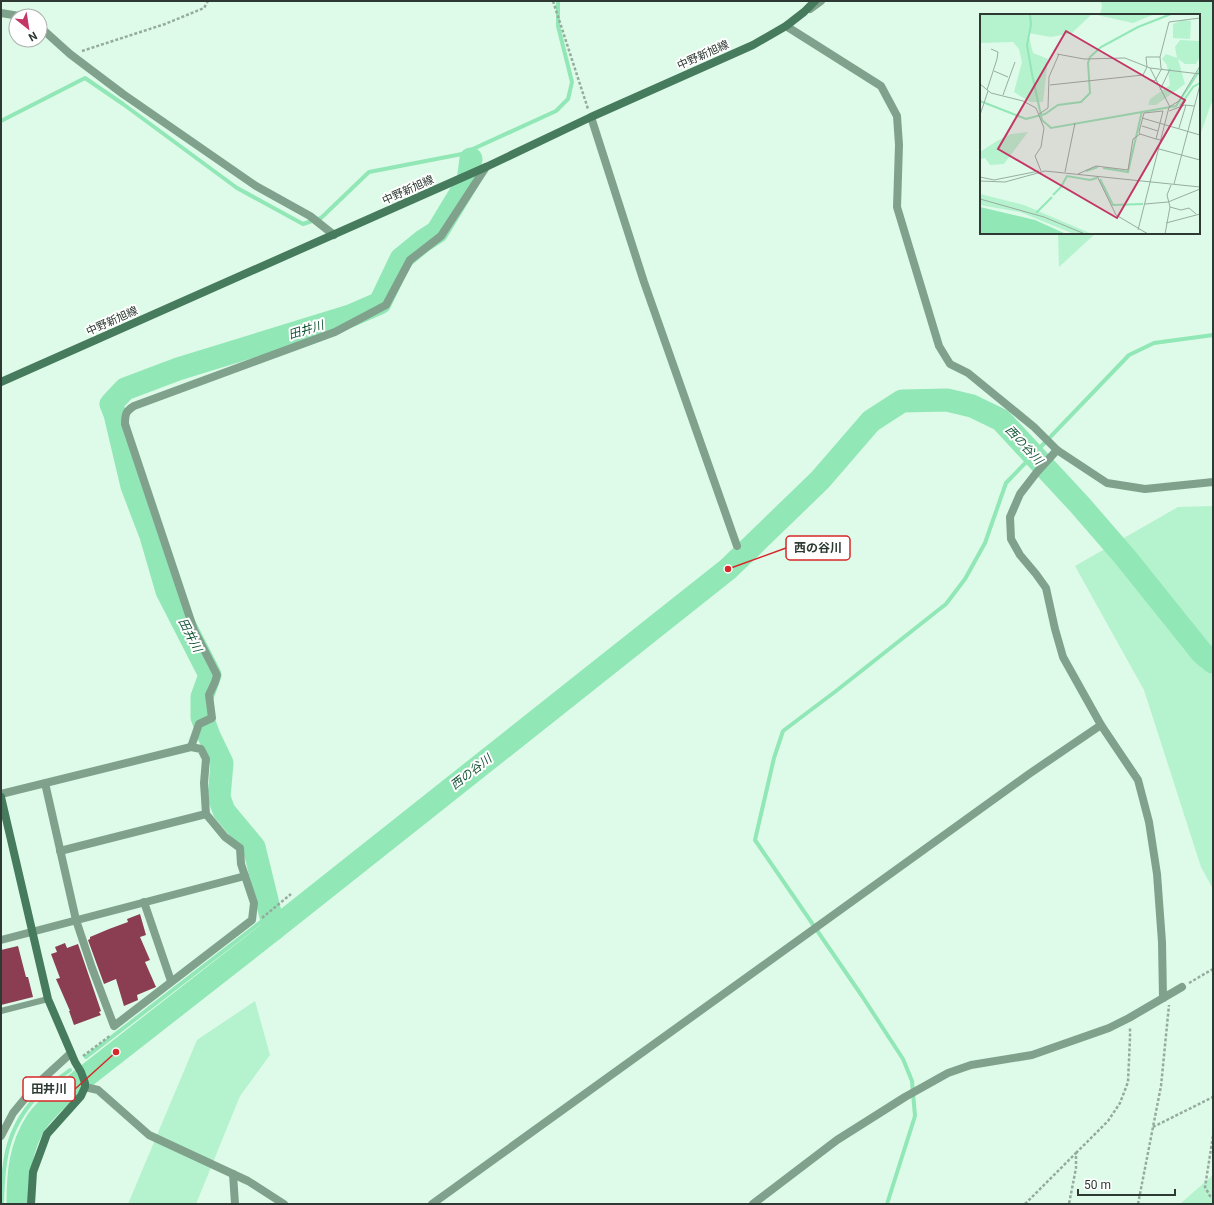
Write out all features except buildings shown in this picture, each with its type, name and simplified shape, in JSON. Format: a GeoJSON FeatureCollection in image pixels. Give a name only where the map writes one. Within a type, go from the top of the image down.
{"type":"FeatureCollection","features":[{"type":"Feature","properties":{"kind":"main road","name":"中野新旭線"},"geometry":{"type":"LineString","coordinates":[[1,382],[486,167],[591,117],[754,45],[786,26],[815,1]]}},
{"type":"Feature","properties":{"kind":"main road"},"geometry":{"type":"LineString","coordinates":[[1,797],[48,999],[71,1053],[82,1072],[85,1083],[81,1096],[47,1134],[33,1172],[31,1204]]}},
{"type":"Feature","properties":{"kind":"street"},"geometry":{"type":"LineString","coordinates":[[804,12],[822,1]]}},
{"type":"Feature","properties":{"kind":"street"},"geometry":{"type":"LineString","coordinates":[[786,26],[881,86],[897,116],[899,145],[897,207],[939,346],[950,364],[968,372],[1034,427],[1057,450],[1107,483],[1146,489],[1213,482]]}},
{"type":"Feature","properties":{"kind":"street"},"geometry":{"type":"LineString","coordinates":[[48,34],[70,54],[123,94],[256,186],[310,216],[334,234]]}},
{"type":"Feature","properties":{"kind":"street"},"geometry":{"type":"LineString","coordinates":[[591,117],[644,282],[737,546]]}},
{"type":"Feature","properties":{"kind":"street"},"geometry":{"type":"LineString","coordinates":[[190,748],[199,724],[212,718],[209,695],[217,675],[194,630],[125,424],[125,416],[128,410],[134,406],[335,332],[386,306],[410,260],[441,236],[486,167]]}},
{"type":"Feature","properties":{"kind":"street"},"geometry":{"type":"LineString","coordinates":[[1057,450],[1020,494],[1010,517],[1011,539],[1020,555],[1046,588],[1055,630],[1063,657],[1101,726],[1138,780],[1149,822],[1157,874],[1162,942],[1162,998]]}},
{"type":"Feature","properties":{"kind":"street"},"geometry":{"type":"LineString","coordinates":[[432,1204],[1029,774],[1101,726]]}},
{"type":"Feature","properties":{"kind":"street"},"geometry":{"type":"LineString","coordinates":[[1,794],[45,783],[190,748],[201,750],[206,759],[204,783],[206,814],[225,837],[240,848],[241,864],[254,903],[252,920],[114,1026],[76,920],[45,783]]}},
{"type":"Feature","properties":{"kind":"street"},"geometry":{"type":"LineString","coordinates":[[60,850],[206,814]]}},
{"type":"Feature","properties":{"kind":"street"},"geometry":{"type":"LineString","coordinates":[[1,940],[245,876]]}},
{"type":"Feature","properties":{"kind":"street"},"geometry":{"type":"LineString","coordinates":[[144,902],[171,981]]}},
{"type":"Feature","properties":{"kind":"street"},"geometry":{"type":"LineString","coordinates":[[753,1204],[837,1140],[905,1097],[948,1073],[970,1065],[1032,1055],[1109,1028],[1182,987]]}},
{"type":"Feature","properties":{"kind":"street"},"geometry":{"type":"LineString","coordinates":[[1,1136],[13,1113],[36,1085],[71,1053]]}},
{"type":"Feature","properties":{"kind":"street"},"geometry":{"type":"LineString","coordinates":[[85,1087],[98,1090],[149,1135],[248,1181],[284,1204]]}},
{"type":"Feature","properties":{"kind":"street"},"geometry":{"type":"LineString","coordinates":[[233,1174],[235,1204]]}},
{"type":"Feature","properties":{"kind":"lane"},"geometry":{"type":"LineString","coordinates":[[1,1011],[48,999]]}},
{"type":"Feature","properties":{"kind":"path"},"geometry":{"type":"LineString","coordinates":[[70,54],[166,24],[204,8],[208,1]]}},
{"type":"Feature","properties":{"kind":"path"},"geometry":{"type":"LineString","coordinates":[[553,1],[591,117]]}},
{"type":"Feature","properties":{"kind":"path"},"geometry":{"type":"LineString","coordinates":[[1182,987],[1213,969]]}},
{"type":"Feature","properties":{"kind":"path"},"geometry":{"type":"LineString","coordinates":[[1138,1204],[1161,1086],[1171,993]]}},
{"type":"Feature","properties":{"kind":"path"},"geometry":{"type":"LineString","coordinates":[[1025,1204],[1108,1121],[1120,1103],[1128,1082],[1130,1038],[1129,1018]]}},
{"type":"Feature","properties":{"kind":"path"},"geometry":{"type":"LineString","coordinates":[[1153,1127],[1213,1097]]}},
{"type":"Feature","properties":{"kind":"path"},"geometry":{"type":"LineString","coordinates":[[1213,1136],[1206,1187],[1210,1196],[1213,1197]]}},
{"type":"Feature","properties":{"kind":"path"},"geometry":{"type":"LineString","coordinates":[[1069,1204],[1076,1168],[1076,1153]]}},
{"type":"Feature","properties":{"kind":"green space"},"geometry":{"type":"Polygon","coordinates":[[[1101,1],[1213,1],[1213,101],[1200,135],[1200,14],[1100,14],[1102,7],[1101,1]]]}},
{"type":"Feature","properties":{"kind":"green space"},"geometry":{"type":"Polygon","coordinates":[[[1058,234],[1095,234],[1059,267],[1058,234]]]}},
{"type":"Feature","properties":{"kind":"green space"},"geometry":{"type":"Polygon","coordinates":[[[1213,506],[1213,889],[1201,867],[1144,690],[1075,566],[1178,507],[1213,506]]]}},
{"type":"Feature","properties":{"kind":"green space"},"geometry":{"type":"Polygon","coordinates":[[[255,1001],[270,1055],[240,1096],[196,1204],[128,1204],[197,1040],[255,1001]]]}},
{"type":"Feature","properties":{"kind":"green space"},"geometry":{"type":"Polygon","coordinates":[[[1213,1175],[1213,1204],[1180,1204],[1213,1175]]]}},
{"type":"Feature","properties":{"kind":"waterway"},"geometry":{"type":"LineString","coordinates":[[1,121],[85,78],[123,104],[237,188],[303,224],[321,218],[369,172],[462,154],[556,111],[568,99],[572,82],[558,26],[558,1]]}},
{"type":"Feature","properties":{"kind":"waterway","name":"田井川"},"geometry":{"type":"LineString","coordinates":[[274,929],[254,847],[224,811],[219,797],[222,763],[202,717],[202,697],[210,675],[167,591],[151,536],[132,486],[115,414],[111,404],[125,389],[178,369],[350,316],[380,303],[401,259],[423,241],[437,232],[468,181],[471,159]]}},
{"type":"Feature","properties":{"kind":"waterway"},"geometry":{"type":"LineString","coordinates":[[887,1204],[915,1116],[912,1081],[903,1059],[862,996],[755,840],[774,758],[783,731],[946,604],[965,579],[985,543],[1006,483],[1129,355],[1154,343],[1213,335]]}},
{"type":"Feature","properties":{"kind":"waterway","name":"西の谷川"},"geometry":{"type":"LineString","coordinates":[[18,1204],[21,1161],[27,1141],[37,1121],[58,1098],[274,929],[728,569],[820,480],[871,421],[902,401],[947,400],[972,406],[1001,420],[1079,504],[1125,557],[1202,653],[1213,662]]}},
{"type":"Feature","properties":{"kind":"waterway"},"geometry":{"type":"LineString","coordinates":[[86,1057],[270,915]]}},
{"type":"Feature","properties":{"kind":"waterway"},"geometry":{"type":"LineString","coordinates":[[2,1204],[6,1157],[14,1130],[21,1117],[41,1092],[70,1070]]}},
{"type":"Feature","properties":{"kind":"place","name":"西の谷川"},"geometry":{"type":"Point","coordinates":[728,569]}},
{"type":"Feature","properties":{"kind":"place","name":"田井川"},"geometry":{"type":"Point","coordinates":[116,1052]}}]}
